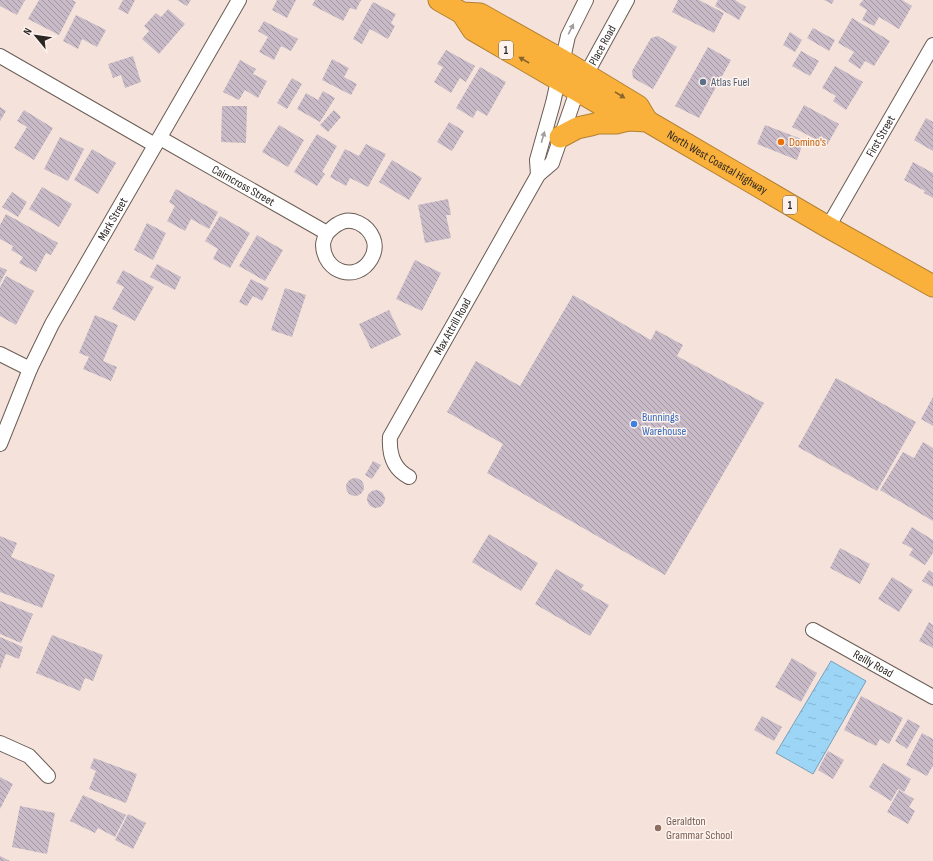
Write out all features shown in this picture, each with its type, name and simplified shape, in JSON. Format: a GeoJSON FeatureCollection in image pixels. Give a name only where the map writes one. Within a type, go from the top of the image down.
{"type":"FeatureCollection","features":[{"type":"Feature","properties":{"kind":"highway","name":"North West Coastal Highway"},"geometry":{"type":"LineString","coordinates":[[438,0],[462,13],[480,14],[560,70],[582,83],[638,106],[638,121],[933,286]]}},
{"type":"Feature","properties":{"kind":"highway"},"geometry":{"type":"LineString","coordinates":[[560,137],[577,128],[598,123],[638,121]]}},
{"type":"Feature","properties":{"kind":"street","name":"Mark Street"},"geometry":{"type":"LineString","coordinates":[[0,444],[30,369],[52,324],[239,0]]}},
{"type":"Feature","properties":{"kind":"street"},"geometry":{"type":"LineString","coordinates":[[560,70],[568,36],[586,0]]}},
{"type":"Feature","properties":{"kind":"street","name":"Place Road"},"geometry":{"type":"LineString","coordinates":[[582,83],[627,0]]}},
{"type":"Feature","properties":{"kind":"street","name":"First Street"},"geometry":{"type":"LineString","coordinates":[[828,227],[933,45]]}},
{"type":"Feature","properties":{"kind":"street","name":"Cairncross Street"},"geometry":{"type":"LineString","coordinates":[[0,56],[327,234]]}},
{"type":"Feature","properties":{"kind":"street","name":"Max Attrill Road"},"geometry":{"type":"LineString","coordinates":[[538,175],[537,160],[553,103],[560,70]]}},
{"type":"Feature","properties":{"kind":"street","name":"Max Attrill Road"},"geometry":{"type":"LineString","coordinates":[[409,477],[398,469],[392,458],[390,437],[538,175],[552,163],[560,137],[582,83]]}},
{"type":"Feature","properties":{"kind":"street"},"geometry":{"type":"LineString","coordinates":[[0,354],[30,369]]}},
{"type":"Feature","properties":{"kind":"street","name":"Reilly Road"},"geometry":{"type":"LineString","coordinates":[[813,630],[933,697]]}},
{"type":"Feature","properties":{"kind":"street"},"geometry":{"type":"LineString","coordinates":[[0,743],[29,756],[48,776]]}},
{"type":"Feature","properties":{"kind":"water"},"geometry":{"type":"Polygon","coordinates":[[[831,661],[866,681],[813,774],[776,753],[831,661]]]}},
{"type":"Feature","properties":{"kind":"building"},"geometry":{"type":"Polygon","coordinates":[[[0,0],[25,0],[17,15],[0,6],[0,0]]]}},
{"type":"Feature","properties":{"kind":"building"},"geometry":{"type":"Polygon","coordinates":[[[39,0],[72,0],[76,2],[59,35],[28,19],[39,0]]]}},
{"type":"Feature","properties":{"kind":"building"},"geometry":{"type":"Polygon","coordinates":[[[123,0],[135,0],[128,14],[118,9],[123,0]]]}},
{"type":"Feature","properties":{"kind":"building"},"geometry":{"type":"Polygon","coordinates":[[[177,0],[191,0],[187,6],[177,0]]]}},
{"type":"Feature","properties":{"kind":"building"},"geometry":{"type":"Polygon","coordinates":[[[277,0],[296,0],[287,18],[272,10],[277,0]]]}},
{"type":"Feature","properties":{"kind":"building"},"geometry":{"type":"Polygon","coordinates":[[[315,0],[361,0],[356,10],[350,8],[343,21],[312,5],[315,0]]]}},
{"type":"Feature","properties":{"kind":"building"},"geometry":{"type":"Polygon","coordinates":[[[678,0],[699,0],[724,13],[714,33],[672,12],[678,0]]]}},
{"type":"Feature","properties":{"kind":"building"},"geometry":{"type":"Polygon","coordinates":[[[718,0],[735,0],[746,7],[739,20],[715,6],[718,0]]]}},
{"type":"Feature","properties":{"kind":"building"},"geometry":{"type":"Polygon","coordinates":[[[824,0],[834,0],[832,4],[824,0]]]}},
{"type":"Feature","properties":{"kind":"building"},"geometry":{"type":"Polygon","coordinates":[[[863,0],[902,0],[912,6],[899,29],[879,17],[874,26],[862,20],[867,10],[859,5],[863,0]]]}},
{"type":"Feature","properties":{"kind":"building"},"geometry":{"type":"Polygon","coordinates":[[[373,2],[396,14],[391,23],[395,26],[388,39],[370,29],[362,44],[353,39],[373,2]]]}},
{"type":"Feature","properties":{"kind":"building"},"geometry":{"type":"Polygon","coordinates":[[[168,9],[185,24],[159,54],[142,39],[149,31],[144,26],[156,13],[161,17],[168,9]]]}},
{"type":"Feature","properties":{"kind":"building"},"geometry":{"type":"Polygon","coordinates":[[[76,15],[106,30],[97,47],[82,39],[78,49],[63,41],[76,15]]]}},
{"type":"Feature","properties":{"kind":"building"},"geometry":{"type":"Polygon","coordinates":[[[852,18],[890,41],[874,66],[865,61],[860,69],[848,61],[854,52],[838,43],[852,18]]]}},
{"type":"Feature","properties":{"kind":"building"},"geometry":{"type":"Polygon","coordinates":[[[264,21],[298,39],[291,51],[281,46],[274,60],[259,52],[268,37],[258,31],[264,21]]]}},
{"type":"Feature","properties":{"kind":"building"},"geometry":{"type":"Polygon","coordinates":[[[813,28],[835,40],[829,51],[807,38],[813,28]]]}},
{"type":"Feature","properties":{"kind":"building"},"geometry":{"type":"Polygon","coordinates":[[[790,32],[802,40],[795,52],[783,45],[790,32]]]}},
{"type":"Feature","properties":{"kind":"building"},"geometry":{"type":"Polygon","coordinates":[[[658,36],[677,47],[653,89],[633,78],[632,71],[651,38],[658,36]]]}},
{"type":"Feature","properties":{"kind":"building"},"geometry":{"type":"Polygon","coordinates":[[[708,47],[731,60],[699,118],[675,106],[708,47]]]}},
{"type":"Feature","properties":{"kind":"building"},"geometry":{"type":"Polygon","coordinates":[[[446,50],[475,66],[466,82],[460,78],[451,93],[434,82],[443,67],[437,64],[446,50]]]}},
{"type":"Feature","properties":{"kind":"building"},"geometry":{"type":"Polygon","coordinates":[[[801,51],[819,61],[810,76],[792,66],[801,51]]]}},
{"type":"Feature","properties":{"kind":"building"},"geometry":{"type":"Polygon","coordinates":[[[133,56],[141,82],[125,88],[121,75],[113,78],[108,64],[133,56]]]}},
{"type":"Feature","properties":{"kind":"building"},"geometry":{"type":"Polygon","coordinates":[[[332,59],[349,68],[344,77],[357,84],[351,95],[322,80],[332,59]]]}},
{"type":"Feature","properties":{"kind":"building"},"geometry":{"type":"Polygon","coordinates":[[[240,60],[256,69],[253,74],[267,81],[258,98],[245,90],[239,100],[223,92],[240,60]]]}},
{"type":"Feature","properties":{"kind":"building"},"geometry":{"type":"Polygon","coordinates":[[[835,66],[863,82],[846,110],[833,101],[836,96],[822,88],[835,66]]]}},
{"type":"Feature","properties":{"kind":"building"},"geometry":{"type":"Polygon","coordinates":[[[480,67],[506,82],[487,116],[477,110],[473,118],[456,108],[480,67]]]}},
{"type":"Feature","properties":{"kind":"building"},"geometry":{"type":"Polygon","coordinates":[[[292,78],[302,84],[287,109],[277,103],[292,78]]]}},
{"type":"Feature","properties":{"kind":"building"},"geometry":{"type":"Polygon","coordinates":[[[323,91],[335,98],[320,122],[297,109],[306,93],[318,100],[323,91]]]}},
{"type":"Feature","properties":{"kind":"building"},"geometry":{"type":"Polygon","coordinates":[[[804,105],[839,124],[827,145],[792,127],[804,105]]]}},
{"type":"Feature","properties":{"kind":"building"},"geometry":{"type":"Polygon","coordinates":[[[222,106],[247,106],[246,143],[221,142],[222,106]]]}},
{"type":"Feature","properties":{"kind":"building"},"geometry":{"type":"Polygon","coordinates":[[[0,107],[6,111],[0,121],[0,107]]]}},
{"type":"Feature","properties":{"kind":"building"},"geometry":{"type":"Polygon","coordinates":[[[24,110],[53,128],[34,160],[14,148],[27,127],[17,121],[24,110]]]}},
{"type":"Feature","properties":{"kind":"building"},"geometry":{"type":"Polygon","coordinates":[[[334,110],[341,117],[328,132],[320,125],[334,110]]]}},
{"type":"Feature","properties":{"kind":"building"},"geometry":{"type":"Polygon","coordinates":[[[926,118],[933,122],[933,151],[914,140],[926,118]]]}},
{"type":"Feature","properties":{"kind":"building"},"geometry":{"type":"Polygon","coordinates":[[[449,122],[464,131],[452,151],[437,142],[449,122]]]}},
{"type":"Feature","properties":{"kind":"building"},"geometry":{"type":"Polygon","coordinates":[[[279,125],[304,140],[288,167],[262,152],[279,125]]]}},
{"type":"Feature","properties":{"kind":"building","name":"Domino's"},"geometry":{"type":"Polygon","coordinates":[[[765,125],[804,140],[797,160],[757,144],[765,125]]]}},
{"type":"Feature","properties":{"kind":"building"},"geometry":{"type":"Polygon","coordinates":[[[317,134],[337,146],[322,172],[325,174],[317,186],[294,172],[317,134]]]}},
{"type":"Feature","properties":{"kind":"building"},"geometry":{"type":"Polygon","coordinates":[[[60,137],[84,149],[68,181],[44,169],[60,137]]]}},
{"type":"Feature","properties":{"kind":"building"},"geometry":{"type":"Polygon","coordinates":[[[366,144],[386,154],[368,187],[350,178],[346,186],[330,177],[345,149],[359,156],[366,144]]]}},
{"type":"Feature","properties":{"kind":"building"},"geometry":{"type":"Polygon","coordinates":[[[92,149],[116,163],[98,194],[74,180],[92,149]]]}},
{"type":"Feature","properties":{"kind":"building"},"geometry":{"type":"Polygon","coordinates":[[[392,160],[422,178],[409,200],[379,182],[392,160]]]}},
{"type":"Feature","properties":{"kind":"building"},"geometry":{"type":"Polygon","coordinates":[[[913,162],[933,173],[933,198],[924,193],[925,191],[904,180],[913,162]]]}},
{"type":"Feature","properties":{"kind":"building"},"geometry":{"type":"Polygon","coordinates":[[[42,187],[72,204],[59,227],[29,209],[42,187]]]}},
{"type":"Feature","properties":{"kind":"building"},"geometry":{"type":"Polygon","coordinates":[[[176,189],[218,212],[209,229],[191,219],[185,231],[167,221],[175,206],[169,202],[176,189]]]}},
{"type":"Feature","properties":{"kind":"building"},"geometry":{"type":"Polygon","coordinates":[[[12,192],[27,202],[18,217],[2,207],[12,192]]]}},
{"type":"Feature","properties":{"kind":"building"},"geometry":{"type":"Polygon","coordinates":[[[448,199],[451,215],[446,215],[451,238],[425,243],[418,205],[448,199]]]}},
{"type":"Feature","properties":{"kind":"building"},"geometry":{"type":"Polygon","coordinates":[[[6,214],[58,243],[51,255],[46,253],[36,272],[19,263],[23,257],[11,250],[13,246],[0,239],[0,225],[6,214]]]}},
{"type":"Feature","properties":{"kind":"building"},"geometry":{"type":"Polygon","coordinates":[[[220,216],[250,233],[230,268],[213,259],[218,249],[205,241],[220,216]]]}},
{"type":"Feature","properties":{"kind":"building"},"geometry":{"type":"Polygon","coordinates":[[[147,223],[166,233],[153,260],[134,250],[147,223]]]}},
{"type":"Feature","properties":{"kind":"building"},"geometry":{"type":"Polygon","coordinates":[[[257,235],[283,250],[265,281],[239,266],[257,235]]]}},
{"type":"Feature","properties":{"kind":"building"},"geometry":{"type":"Polygon","coordinates":[[[415,260],[441,273],[422,311],[396,299],[415,260]]]}},
{"type":"Feature","properties":{"kind":"building"},"geometry":{"type":"Polygon","coordinates":[[[157,264],[181,277],[175,290],[150,277],[157,264]]]}},
{"type":"Feature","properties":{"kind":"building"},"geometry":{"type":"Polygon","coordinates":[[[0,267],[7,270],[0,283],[0,267]]]}},
{"type":"Feature","properties":{"kind":"building"},"geometry":{"type":"Polygon","coordinates":[[[123,270],[154,287],[135,321],[112,309],[124,287],[116,283],[123,270]]]}},
{"type":"Feature","properties":{"kind":"building"},"geometry":{"type":"Polygon","coordinates":[[[6,276],[34,291],[16,325],[0,316],[0,287],[6,276]]]}},
{"type":"Feature","properties":{"kind":"building"},"geometry":{"type":"Polygon","coordinates":[[[251,279],[269,288],[262,301],[253,296],[247,306],[239,302],[251,279]]]}},
{"type":"Feature","properties":{"kind":"building"},"geometry":{"type":"Polygon","coordinates":[[[285,288],[306,295],[292,337],[271,330],[285,288]]]}},
{"type":"Feature","properties":{"kind":"building","name":"Bunnings Warehouse"},"geometry":{"type":"Polygon","coordinates":[[[573,295],[651,340],[656,330],[683,345],[677,356],[764,403],[665,575],[487,473],[503,444],[447,412],[476,361],[520,386],[573,295]]]}},
{"type":"Feature","properties":{"kind":"building"},"geometry":{"type":"Polygon","coordinates":[[[389,310],[401,335],[371,349],[359,324],[389,310]]]}},
{"type":"Feature","properties":{"kind":"building"},"geometry":{"type":"Polygon","coordinates":[[[95,315],[118,325],[103,361],[117,367],[111,381],[83,369],[89,357],[79,353],[95,315]]]}},
{"type":"Feature","properties":{"kind":"building"},"geometry":{"type":"Polygon","coordinates":[[[836,378],[916,422],[877,491],[798,447],[836,378]]]}},
{"type":"Feature","properties":{"kind":"building"},"geometry":{"type":"Polygon","coordinates":[[[933,397],[933,426],[921,419],[933,397]]]}},
{"type":"Feature","properties":{"kind":"building"},"geometry":{"type":"Polygon","coordinates":[[[923,442],[933,448],[933,521],[880,490],[903,452],[914,458],[923,442]]]}},
{"type":"Feature","properties":{"kind":"building"},"geometry":{"type":"Polygon","coordinates":[[[373,461],[381,465],[372,479],[365,475],[373,461]]]}},
{"type":"Feature","properties":{"kind":"building"},"geometry":{"type":"Polygon","coordinates":[[[351,478],[359,478],[364,483],[362,494],[359,496],[351,496],[346,491],[346,483],[351,478]]]}},
{"type":"Feature","properties":{"kind":"building"},"geometry":{"type":"Polygon","coordinates":[[[372,490],[380,490],[385,495],[383,506],[380,508],[372,508],[367,503],[367,495],[372,490]]]}},
{"type":"Feature","properties":{"kind":"building"},"geometry":{"type":"Polygon","coordinates":[[[912,527],[933,540],[933,553],[925,565],[909,555],[913,549],[902,543],[912,527]]]}},
{"type":"Feature","properties":{"kind":"building"},"geometry":{"type":"Polygon","coordinates":[[[489,534],[538,563],[521,591],[472,562],[489,534]]]}},
{"type":"Feature","properties":{"kind":"building"},"geometry":{"type":"Polygon","coordinates":[[[0,536],[17,543],[11,557],[55,575],[42,608],[0,592],[0,536]]]}},
{"type":"Feature","properties":{"kind":"building"},"geometry":{"type":"Polygon","coordinates":[[[840,548],[870,564],[860,584],[830,568],[840,548]]]}},
{"type":"Feature","properties":{"kind":"building"},"geometry":{"type":"Polygon","coordinates":[[[556,569],[584,585],[581,589],[609,605],[590,636],[535,604],[556,569]]]}},
{"type":"Feature","properties":{"kind":"building"},"geometry":{"type":"Polygon","coordinates":[[[929,570],[933,573],[933,587],[922,581],[929,570]]]}},
{"type":"Feature","properties":{"kind":"building"},"geometry":{"type":"Polygon","coordinates":[[[892,577],[913,590],[899,612],[878,599],[892,577]]]}},
{"type":"Feature","properties":{"kind":"building"},"geometry":{"type":"Polygon","coordinates":[[[0,601],[33,614],[21,643],[0,634],[0,601]]]}},
{"type":"Feature","properties":{"kind":"building"},"geometry":{"type":"Polygon","coordinates":[[[929,622],[933,625],[933,648],[919,641],[929,622]]]}},
{"type":"Feature","properties":{"kind":"building"},"geometry":{"type":"Polygon","coordinates":[[[52,635],[103,655],[93,681],[85,678],[80,691],[36,673],[52,635]]]}},
{"type":"Feature","properties":{"kind":"building"},"geometry":{"type":"Polygon","coordinates":[[[0,637],[23,647],[19,659],[6,654],[0,669],[0,637]]]}},
{"type":"Feature","properties":{"kind":"building"},"geometry":{"type":"Polygon","coordinates":[[[792,658],[817,673],[801,702],[775,687],[792,658]]]}},
{"type":"Feature","properties":{"kind":"building"},"geometry":{"type":"Polygon","coordinates":[[[861,696],[903,718],[889,744],[880,739],[876,746],[844,730],[861,696]]]}},
{"type":"Feature","properties":{"kind":"building"},"geometry":{"type":"Polygon","coordinates":[[[762,716],[782,727],[774,741],[754,730],[762,716]]]}},
{"type":"Feature","properties":{"kind":"building"},"geometry":{"type":"Polygon","coordinates":[[[908,719],[920,726],[907,749],[895,741],[908,719]]]}},
{"type":"Feature","properties":{"kind":"building"},"geometry":{"type":"Polygon","coordinates":[[[922,733],[933,739],[933,767],[927,776],[906,765],[922,733]]]}},
{"type":"Feature","properties":{"kind":"building"},"geometry":{"type":"Polygon","coordinates":[[[828,751],[844,760],[833,779],[818,770],[828,751]]]}},
{"type":"Feature","properties":{"kind":"building"},"geometry":{"type":"Polygon","coordinates":[[[94,758],[137,774],[126,803],[89,789],[96,771],[90,768],[94,758]]]}},
{"type":"Feature","properties":{"kind":"building"},"geometry":{"type":"Polygon","coordinates":[[[883,763],[911,779],[904,792],[898,789],[891,801],[869,787],[883,763]]]}},
{"type":"Feature","properties":{"kind":"building"},"geometry":{"type":"Polygon","coordinates":[[[0,777],[13,784],[0,809],[0,777]]]}},
{"type":"Feature","properties":{"kind":"building"},"geometry":{"type":"Polygon","coordinates":[[[899,790],[914,799],[909,807],[915,811],[908,824],[887,812],[899,790]]]}},
{"type":"Feature","properties":{"kind":"building"},"geometry":{"type":"Polygon","coordinates":[[[83,795],[126,815],[115,837],[98,828],[95,833],[70,821],[83,795]]]}},
{"type":"Feature","properties":{"kind":"building"},"geometry":{"type":"Polygon","coordinates":[[[20,806],[55,813],[47,854],[12,847],[20,806]]]}},
{"type":"Feature","properties":{"kind":"building"},"geometry":{"type":"Polygon","coordinates":[[[128,814],[146,823],[133,849],[115,840],[128,814]]]}},
{"type":"Feature","properties":{"kind":"building"},"geometry":{"type":"Polygon","coordinates":[[[0,856],[10,861],[0,861],[0,856]]]}},
{"type":"Feature","properties":{"kind":"place","name":"Atlas Fuel"},"geometry":{"type":"Point","coordinates":[703,82]}},
{"type":"Feature","properties":{"kind":"place","name":"Domino's"},"geometry":{"type":"Point","coordinates":[781,142]}},
{"type":"Feature","properties":{"kind":"place","name":"Bunnings Warehouse"},"geometry":{"type":"Point","coordinates":[634,424]}},
{"type":"Feature","properties":{"kind":"place","name":"Geraldton Grammar School"},"geometry":{"type":"Point","coordinates":[658,828]}}]}
